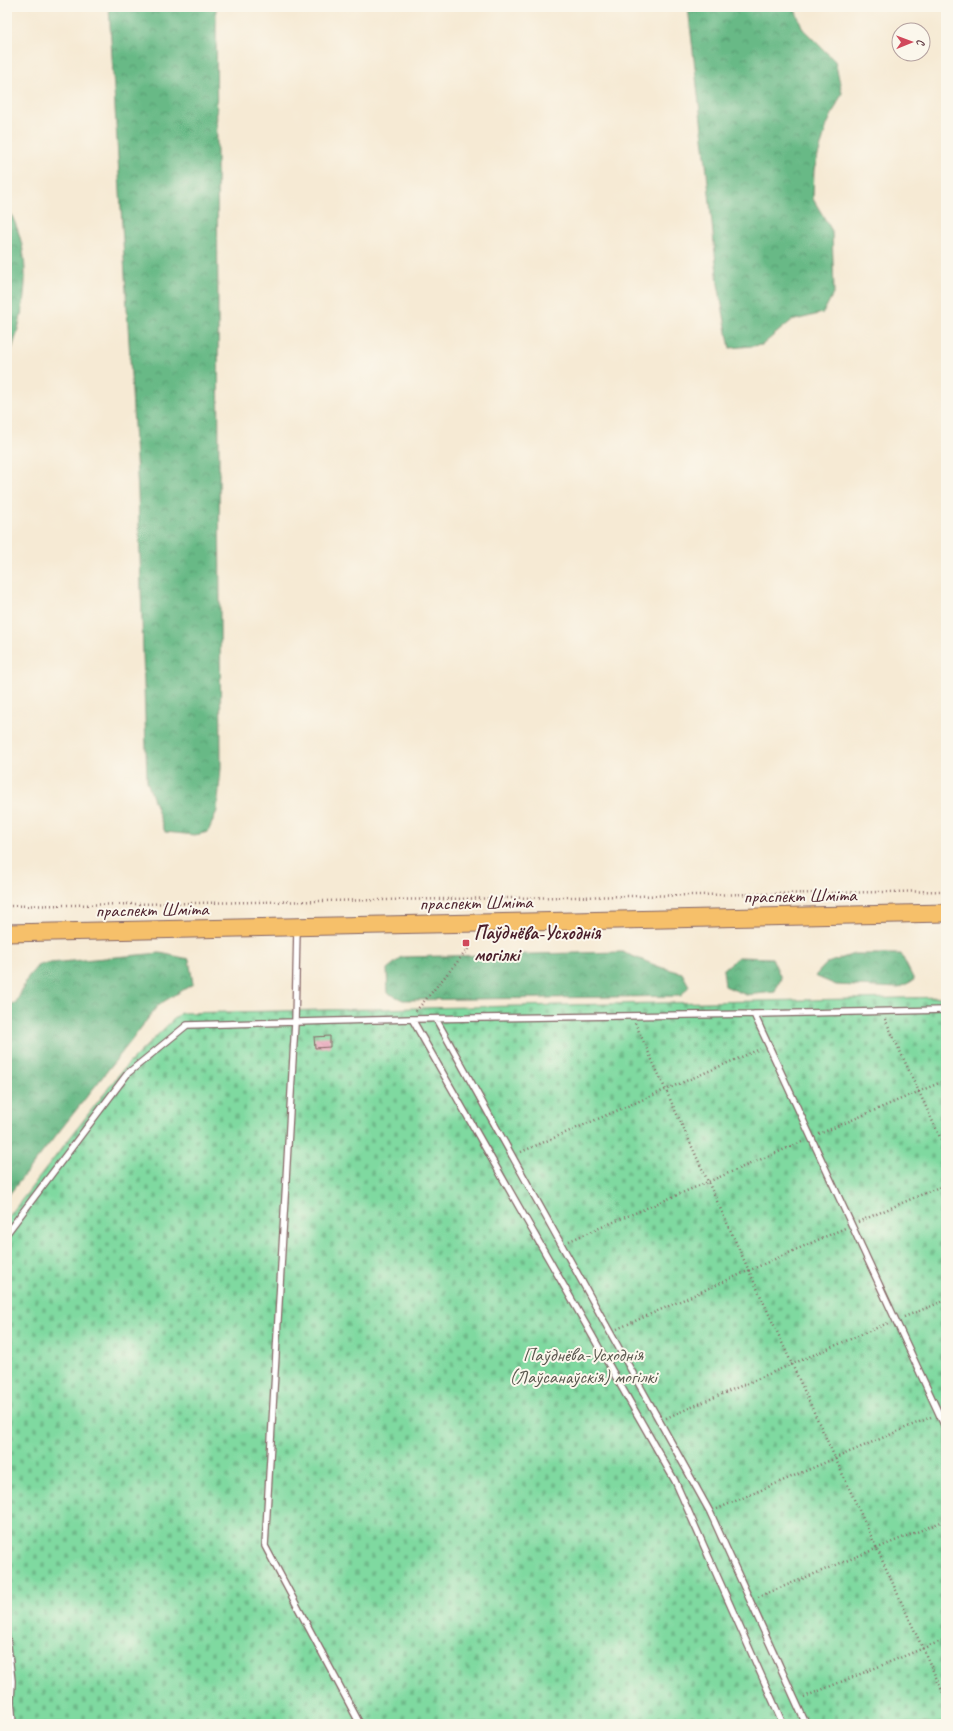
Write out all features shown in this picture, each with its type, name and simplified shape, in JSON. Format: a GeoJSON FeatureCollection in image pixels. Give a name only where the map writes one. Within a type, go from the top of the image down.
{"type":"FeatureCollection","features":[{"type":"Feature","properties":{"kind":"main road","name":"праспект Шміта"},"geometry":{"type":"LineString","coordinates":[[7,933],[946,913]]}},
{"type":"Feature","properties":{"kind":"lane"},"geometry":{"type":"LineString","coordinates":[[297,927],[295,1023],[265,1546],[360,1724]]}},
{"type":"Feature","properties":{"kind":"lane"},"geometry":{"type":"LineString","coordinates":[[7,1233],[128,1073],[187,1025],[412,1019],[946,1010]]}},
{"type":"Feature","properties":{"kind":"lane"},"geometry":{"type":"LineString","coordinates":[[754,1014],[770,1044],[946,1429]]}},
{"type":"Feature","properties":{"kind":"lane"},"geometry":{"type":"LineString","coordinates":[[412,1019],[676,1481],[783,1724]]}},
{"type":"Feature","properties":{"kind":"lane"},"geometry":{"type":"LineString","coordinates":[[436,1019],[710,1512],[806,1724]]}},
{"type":"Feature","properties":{"kind":"lane"},"geometry":{"type":"LineString","coordinates":[[7,1638],[12,1681],[9,1700],[13,1724]]}},
{"type":"Feature","properties":{"kind":"path"},"geometry":{"type":"LineString","coordinates":[[7,906],[946,891]]}},
{"type":"Feature","properties":{"kind":"path"},"geometry":{"type":"LineString","coordinates":[[412,1019],[418,1008],[469,948]]}},
{"type":"Feature","properties":{"kind":"path"},"geometry":{"type":"LineString","coordinates":[[882,1012],[946,1150]]}},
{"type":"Feature","properties":{"kind":"path"},"geometry":{"type":"LineString","coordinates":[[631,1016],[946,1699]]}},
{"type":"Feature","properties":{"kind":"path"},"geometry":{"type":"LineString","coordinates":[[513,1156],[770,1044]]}},
{"type":"Feature","properties":{"kind":"path"},"geometry":{"type":"LineString","coordinates":[[562,1244],[946,1080]]}},
{"type":"Feature","properties":{"kind":"path"},"geometry":{"type":"LineString","coordinates":[[610,1332],[946,1184]]}},
{"type":"Feature","properties":{"kind":"path"},"geometry":{"type":"LineString","coordinates":[[660,1420],[946,1300]]}},
{"type":"Feature","properties":{"kind":"path"},"geometry":{"type":"LineString","coordinates":[[710,1512],[939,1413]]}},
{"type":"Feature","properties":{"kind":"path"},"geometry":{"type":"LineString","coordinates":[[750,1600],[946,1520]]}},
{"type":"Feature","properties":{"kind":"path"},"geometry":{"type":"LineString","coordinates":[[795,1701],[923,1650],[946,1639]]}},
{"type":"Feature","properties":{"kind":"green space"},"geometry":{"type":"Polygon","coordinates":[[[109,7],[216,7],[221,768],[217,811],[208,832],[195,835],[165,832],[147,781],[138,493],[109,7]]]}},
{"type":"Feature","properties":{"kind":"green space"},"geometry":{"type":"Polygon","coordinates":[[[688,7],[794,7],[803,29],[835,61],[842,93],[827,125],[814,170],[813,199],[832,231],[834,292],[823,313],[791,321],[762,345],[730,348],[718,284],[688,7]]]}},
{"type":"Feature","properties":{"kind":"green space"},"geometry":{"type":"Polygon","coordinates":[[[7,209],[14,220],[22,244],[25,279],[24,296],[18,331],[7,363],[7,209]]]}},
{"type":"Feature","properties":{"kind":"green space"},"geometry":{"type":"Polygon","coordinates":[[[622,952],[660,967],[682,973],[689,986],[681,996],[403,1000],[388,993],[387,969],[402,957],[622,952]]]}},
{"type":"Feature","properties":{"kind":"green space"},"geometry":{"type":"Polygon","coordinates":[[[160,953],[189,959],[193,984],[158,1005],[7,1197],[7,1005],[16,1003],[28,977],[39,964],[160,953]]]}},
{"type":"Feature","properties":{"kind":"green space"},"geometry":{"type":"Polygon","coordinates":[[[854,954],[901,954],[914,980],[899,988],[836,985],[815,976],[827,963],[854,954]]]}},
{"type":"Feature","properties":{"kind":"green space"},"geometry":{"type":"Polygon","coordinates":[[[738,957],[772,958],[781,978],[775,992],[746,995],[725,986],[723,970],[738,957]]]}},
{"type":"Feature","properties":{"kind":"green space","name":"Паўднёва-Усходнія (Лаўсанаўскія) могілкі"},"geometry":{"type":"Polygon","coordinates":[[[946,997],[946,1724],[7,1724],[7,1219],[124,1068],[180,1013],[946,997]]]}},
{"type":"Feature","properties":{"kind":"building"},"geometry":{"type":"Polygon","coordinates":[[[330,1036],[330,1047],[315,1048],[314,1037],[330,1036]]]}},
{"type":"Feature","properties":{"kind":"place","name":"Паўднёва-Усходнія могілкі"},"geometry":{"type":"Point","coordinates":[466,943]}}]}
